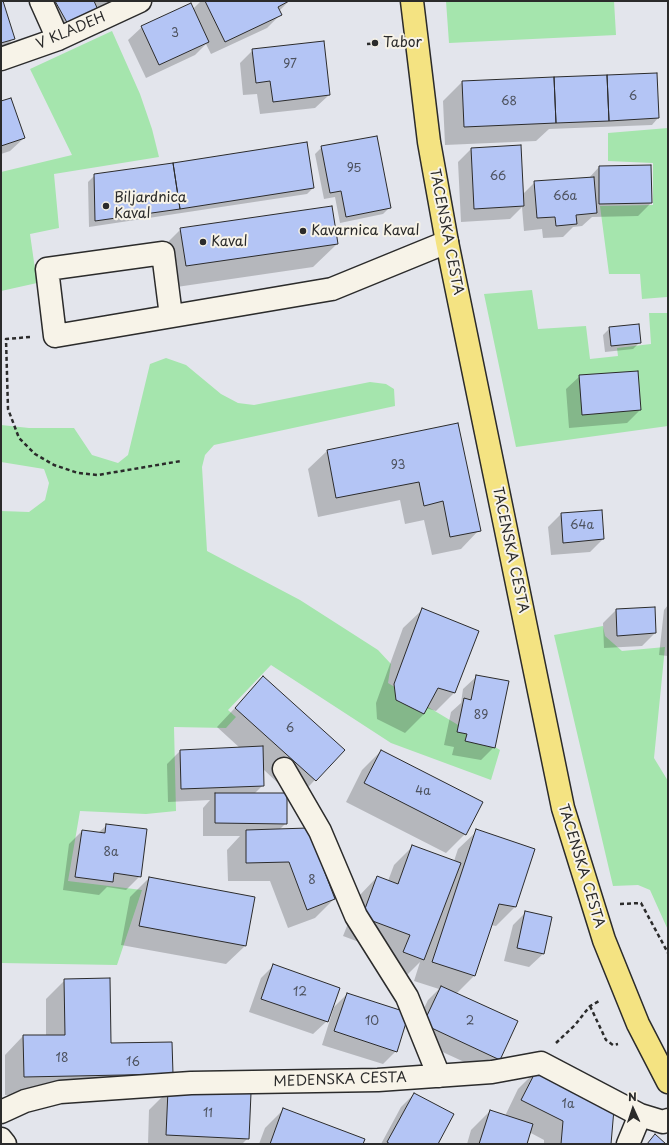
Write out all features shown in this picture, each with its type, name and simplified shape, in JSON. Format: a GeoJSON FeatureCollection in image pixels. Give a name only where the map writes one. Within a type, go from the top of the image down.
{"type":"FeatureCollection","features":[{"type":"Feature","properties":{"kind":"main road","name":"TACENSKA CESTA"},"geometry":{"type":"LineString","coordinates":[[412,1],[429,142],[447,242],[560,793],[593,908],[624,992],[650,1048],[668,1082]]}},
{"type":"Feature","properties":{"kind":"street"},"geometry":{"type":"LineString","coordinates":[[41,1],[58,39]]}},
{"type":"Feature","properties":{"kind":"street","name":"V KLADEH"},"geometry":{"type":"LineString","coordinates":[[1,59],[58,39],[140,1]]}},
{"type":"Feature","properties":{"kind":"street"},"geometry":{"type":"LineString","coordinates":[[171,316],[163,253],[47,269],[55,336],[332,289],[447,242]]}},
{"type":"Feature","properties":{"kind":"street"},"geometry":{"type":"LineString","coordinates":[[284,769],[320,831],[356,916],[407,997],[439,1076]]}},
{"type":"Feature","properties":{"kind":"street","name":"MEDENSKA CESTA"},"geometry":{"type":"LineString","coordinates":[[1,1112],[25,1101],[60,1092],[191,1083],[378,1080],[492,1072],[541,1063],[640,1115],[663,1122],[668,1120]]}},
{"type":"Feature","properties":{"kind":"street"},"geometry":{"type":"LineString","coordinates":[[628,1144],[640,1115]]}},
{"type":"Feature","properties":{"kind":"street"},"geometry":{"type":"LineString","coordinates":[[1,1139],[4,1144]]}},
{"type":"Feature","properties":{"kind":"path"},"geometry":{"type":"LineString","coordinates":[[367,44],[381,43]]}},
{"type":"Feature","properties":{"kind":"path"},"geometry":{"type":"LineString","coordinates":[[55,336],[6,339],[8,410],[19,438],[35,454],[60,467],[78,473],[98,475],[181,461]]}},
{"type":"Feature","properties":{"kind":"path"},"geometry":{"type":"LineString","coordinates":[[593,908],[614,904],[641,903],[668,953]]}},
{"type":"Feature","properties":{"kind":"path"},"geometry":{"type":"LineString","coordinates":[[550,1047],[563,1038],[590,1006],[606,998]]}},
{"type":"Feature","properties":{"kind":"path"},"geometry":{"type":"LineString","coordinates":[[590,1006],[606,1040],[613,1045],[618,1044]]}},
{"type":"Feature","properties":{"kind":"green space"},"geometry":{"type":"Polygon","coordinates":[[[446,1],[614,1],[616,35],[449,43],[446,1]]]}},
{"type":"Feature","properties":{"kind":"green space"},"geometry":{"type":"Polygon","coordinates":[[[112,31],[140,94],[152,129],[159,157],[54,174],[59,228],[30,234],[37,283],[1,291],[1,172],[72,155],[30,69],[112,31]]]}},
{"type":"Feature","properties":{"kind":"green space"},"geometry":{"type":"Polygon","coordinates":[[[668,128],[668,309],[667,297],[642,299],[640,274],[609,274],[600,206],[653,205],[653,163],[608,161],[608,133],[668,128]]]}},
{"type":"Feature","properties":{"kind":"green space"},"geometry":{"type":"Polygon","coordinates":[[[532,290],[538,329],[586,326],[590,359],[618,356],[617,348],[651,344],[649,313],[668,313],[668,426],[516,447],[484,294],[532,290]]]}},
{"type":"Feature","properties":{"kind":"green space"},"geometry":{"type":"Polygon","coordinates":[[[166,358],[186,365],[221,394],[238,403],[254,405],[370,382],[386,384],[394,389],[395,406],[214,445],[205,455],[202,467],[207,551],[300,600],[378,650],[391,664],[388,683],[500,750],[491,780],[391,743],[271,665],[228,710],[236,717],[226,728],[174,727],[176,811],[146,814],[80,811],[68,881],[142,890],[117,965],[1,963],[1,511],[29,512],[45,500],[49,483],[44,469],[1,462],[1,425],[29,428],[74,428],[92,455],[118,463],[128,455],[150,364],[166,358]]]}},
{"type":"Feature","properties":{"kind":"green space"},"geometry":{"type":"Polygon","coordinates":[[[603,626],[605,636],[622,651],[665,647],[654,758],[668,781],[668,930],[650,890],[638,885],[613,886],[554,635],[603,626]]]}},
{"type":"Feature","properties":{"kind":"building"},"geometry":{"type":"Polygon","coordinates":[[[1,1],[3,1],[15,39],[1,43],[1,1]]]}},
{"type":"Feature","properties":{"kind":"building"},"geometry":{"type":"Polygon","coordinates":[[[55,1],[94,1],[98,10],[69,26],[55,1]]]}},
{"type":"Feature","properties":{"kind":"building"},"geometry":{"type":"Polygon","coordinates":[[[205,1],[289,1],[278,7],[282,15],[225,42],[205,1]]]}},
{"type":"Feature","properties":{"kind":"building"},"geometry":{"type":"Polygon","coordinates":[[[191,3],[209,42],[159,65],[141,26],[191,3]]]}},
{"type":"Feature","properties":{"kind":"building"},"geometry":{"type":"Polygon","coordinates":[[[324,41],[330,95],[273,102],[270,81],[256,83],[252,49],[324,41]]]}},
{"type":"Feature","properties":{"kind":"building"},"geometry":{"type":"Polygon","coordinates":[[[657,73],[659,118],[609,121],[607,75],[657,73]]]}},
{"type":"Feature","properties":{"kind":"building"},"geometry":{"type":"Polygon","coordinates":[[[607,75],[609,121],[556,123],[554,77],[607,75]]]}},
{"type":"Feature","properties":{"kind":"building"},"geometry":{"type":"Polygon","coordinates":[[[554,77],[556,123],[464,127],[462,81],[554,77]]]}},
{"type":"Feature","properties":{"kind":"building"},"geometry":{"type":"Polygon","coordinates":[[[11,98],[25,138],[1,146],[1,101],[11,98]]]}},
{"type":"Feature","properties":{"kind":"building"},"geometry":{"type":"Polygon","coordinates":[[[377,136],[391,208],[346,217],[341,191],[330,193],[321,146],[377,136]]]}},
{"type":"Feature","properties":{"kind":"building"},"geometry":{"type":"Polygon","coordinates":[[[307,142],[314,188],[180,209],[173,163],[307,142]]]}},
{"type":"Feature","properties":{"kind":"building"},"geometry":{"type":"Polygon","coordinates":[[[521,145],[524,206],[474,209],[471,148],[521,145]]]}},
{"type":"Feature","properties":{"kind":"building"},"geometry":{"type":"Polygon","coordinates":[[[173,163],[180,209],[95,221],[94,174],[173,163]]]}},
{"type":"Feature","properties":{"kind":"building"},"geometry":{"type":"Polygon","coordinates":[[[651,165],[652,203],[599,204],[599,166],[651,165]]]}},
{"type":"Feature","properties":{"kind":"building"},"geometry":{"type":"Polygon","coordinates":[[[594,177],[597,213],[576,215],[577,224],[556,226],[555,217],[537,218],[534,181],[594,177]]]}},
{"type":"Feature","properties":{"kind":"building"},"geometry":{"type":"Polygon","coordinates":[[[332,206],[338,244],[186,266],[180,228],[332,206]]]}},
{"type":"Feature","properties":{"kind":"building"},"geometry":{"type":"Polygon","coordinates":[[[639,324],[641,343],[611,346],[609,327],[639,324]]]}},
{"type":"Feature","properties":{"kind":"building"},"geometry":{"type":"Polygon","coordinates":[[[638,371],[641,410],[582,415],[579,375],[638,371]]]}},
{"type":"Feature","properties":{"kind":"building"},"geometry":{"type":"Polygon","coordinates":[[[458,423],[481,531],[450,537],[443,501],[424,506],[419,482],[336,498],[327,450],[458,423]]]}},
{"type":"Feature","properties":{"kind":"building"},"geometry":{"type":"Polygon","coordinates":[[[602,510],[604,539],[563,543],[561,513],[602,510]]]}},
{"type":"Feature","properties":{"kind":"building"},"geometry":{"type":"Polygon","coordinates":[[[655,607],[656,633],[617,636],[616,609],[655,607]]]}},
{"type":"Feature","properties":{"kind":"building"},"geometry":{"type":"Polygon","coordinates":[[[422,608],[479,631],[455,693],[438,688],[424,714],[396,700],[394,684],[422,608]]]}},
{"type":"Feature","properties":{"kind":"building"},"geometry":{"type":"Polygon","coordinates":[[[476,675],[509,681],[495,748],[465,741],[467,734],[457,732],[464,698],[471,700],[476,675]]]}},
{"type":"Feature","properties":{"kind":"building"},"geometry":{"type":"Polygon","coordinates":[[[263,676],[345,750],[316,781],[235,708],[263,676]]]}},
{"type":"Feature","properties":{"kind":"building"},"geometry":{"type":"Polygon","coordinates":[[[263,746],[264,786],[181,789],[180,750],[263,746]]]}},
{"type":"Feature","properties":{"kind":"building"},"geometry":{"type":"Polygon","coordinates":[[[381,750],[483,802],[466,835],[364,783],[381,750]]]}},
{"type":"Feature","properties":{"kind":"building"},"geometry":{"type":"Polygon","coordinates":[[[215,793],[287,793],[287,824],[215,823],[215,793]]]}},
{"type":"Feature","properties":{"kind":"building"},"geometry":{"type":"Polygon","coordinates":[[[106,824],[147,829],[141,877],[114,873],[113,882],[75,877],[82,830],[105,833],[106,824]]]}},
{"type":"Feature","properties":{"kind":"building"},"geometry":{"type":"Polygon","coordinates":[[[308,828],[335,899],[307,910],[289,862],[246,863],[246,830],[308,828]]]}},
{"type":"Feature","properties":{"kind":"building"},"geometry":{"type":"Polygon","coordinates":[[[476,829],[535,849],[516,907],[499,904],[475,976],[432,962],[476,829]]]}},
{"type":"Feature","properties":{"kind":"building"},"geometry":{"type":"Polygon","coordinates":[[[412,845],[461,863],[424,960],[403,952],[410,935],[362,917],[377,876],[398,884],[412,845]]]}},
{"type":"Feature","properties":{"kind":"building"},"geometry":{"type":"Polygon","coordinates":[[[149,877],[255,897],[246,946],[139,926],[149,877]]]}},
{"type":"Feature","properties":{"kind":"building"},"geometry":{"type":"Polygon","coordinates":[[[525,911],[552,917],[544,954],[517,948],[525,911]]]}},
{"type":"Feature","properties":{"kind":"building"},"geometry":{"type":"Polygon","coordinates":[[[273,964],[340,988],[328,1022],[261,999],[273,964]]]}},
{"type":"Feature","properties":{"kind":"building"},"geometry":{"type":"Polygon","coordinates":[[[110,978],[111,1043],[172,1042],[173,1074],[24,1077],[23,1035],[65,1035],[64,979],[110,978]]]}},
{"type":"Feature","properties":{"kind":"building"},"geometry":{"type":"Polygon","coordinates":[[[441,986],[518,1021],[500,1060],[423,1024],[441,986]]]}},
{"type":"Feature","properties":{"kind":"building"},"geometry":{"type":"Polygon","coordinates":[[[347,993],[409,1013],[397,1052],[334,1031],[347,993]]]}},
{"type":"Feature","properties":{"kind":"building"},"geometry":{"type":"Polygon","coordinates":[[[537,1069],[614,1109],[611,1144],[561,1144],[563,1121],[521,1100],[537,1069]]]}},
{"type":"Feature","properties":{"kind":"building"},"geometry":{"type":"Polygon","coordinates":[[[168,1090],[251,1093],[249,1139],[166,1135],[168,1090]]]}},
{"type":"Feature","properties":{"kind":"building"},"geometry":{"type":"Polygon","coordinates":[[[414,1093],[454,1114],[438,1144],[390,1144],[387,1142],[414,1093]]]}},
{"type":"Feature","properties":{"kind":"building"},"geometry":{"type":"Polygon","coordinates":[[[283,1108],[365,1139],[363,1144],[270,1144],[283,1108]]]}},
{"type":"Feature","properties":{"kind":"building"},"geometry":{"type":"Polygon","coordinates":[[[490,1110],[533,1124],[527,1144],[479,1144],[490,1110]]]}},
{"type":"Feature","properties":{"kind":"building"},"geometry":{"type":"Polygon","coordinates":[[[655,1134],[666,1144],[647,1144],[655,1134]]]}},
{"type":"Feature","properties":{"kind":"place","name":"Tabor"},"geometry":{"type":"Point","coordinates":[375,43]}},
{"type":"Feature","properties":{"kind":"place","name":"Biljardnica Kaval"},"geometry":{"type":"Point","coordinates":[106,206]}},
{"type":"Feature","properties":{"kind":"place","name":"Kavarnica Kaval"},"geometry":{"type":"Point","coordinates":[303,231]}},
{"type":"Feature","properties":{"kind":"place","name":"Kaval"},"geometry":{"type":"Point","coordinates":[203,242]}}]}
